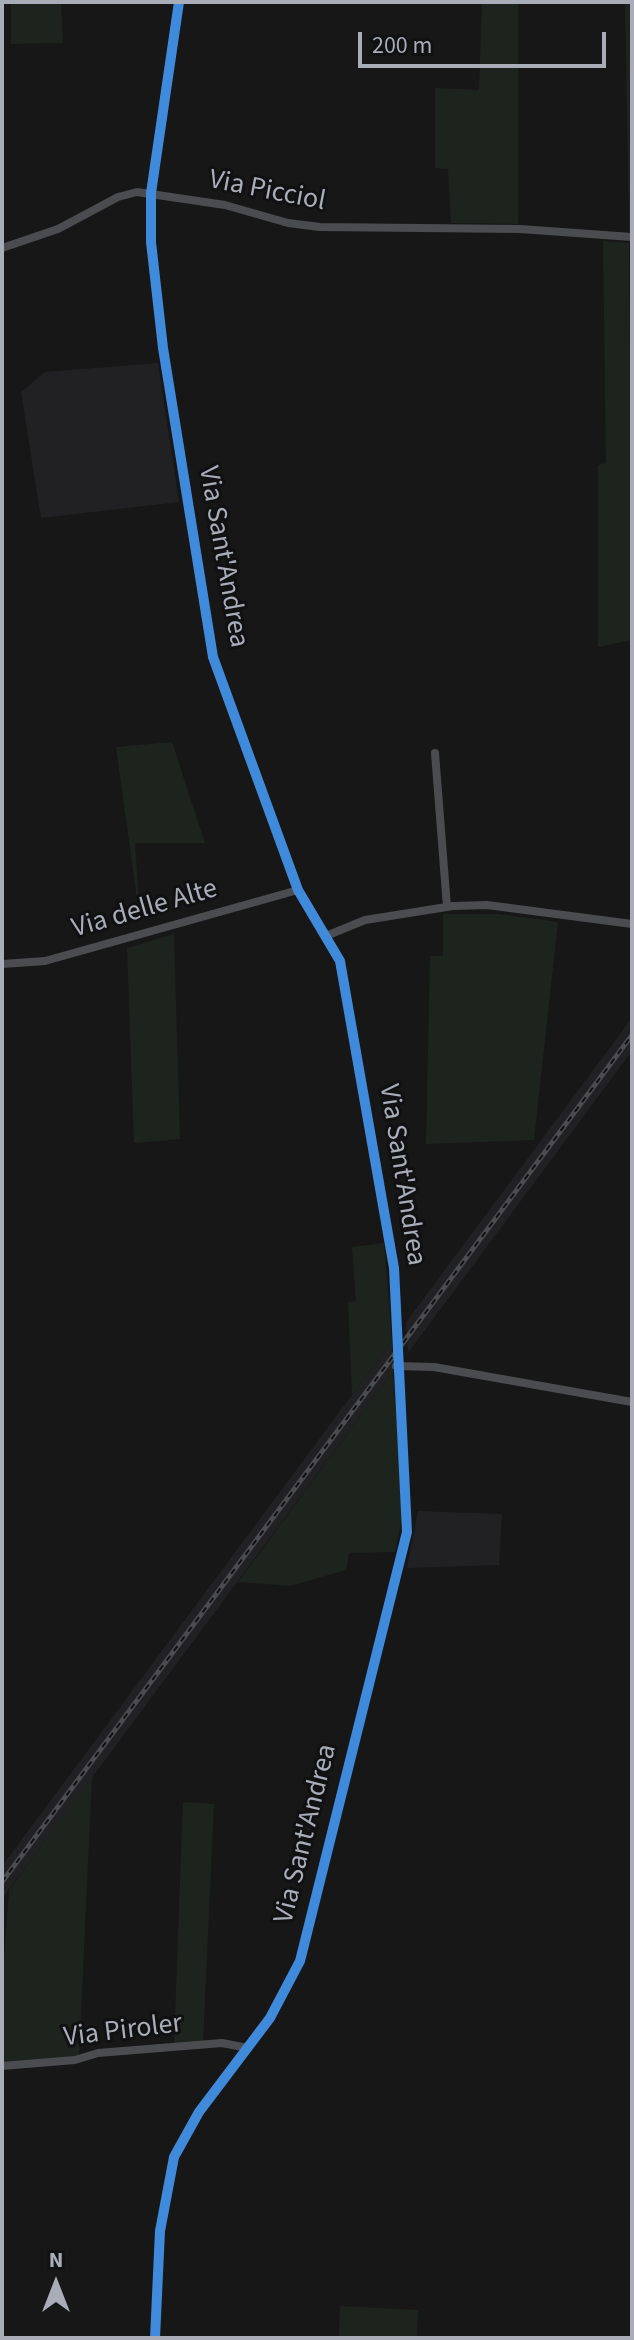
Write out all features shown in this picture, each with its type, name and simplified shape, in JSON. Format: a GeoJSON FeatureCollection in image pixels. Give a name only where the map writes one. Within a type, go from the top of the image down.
{"type":"FeatureCollection","features":[{"type":"Feature","properties":{"kind":"street","name":"Via Sant'Andrea"},"geometry":{"type":"LineString","coordinates":[[155,2338],[160,2231],[174,2157],[199,2112],[270,2018],[300,1961],[407,1532],[391,1253],[340,961],[298,890],[213,657],[163,348],[151,242],[151,193],[179,2]]}},
{"type":"Feature","properties":{"kind":"street","name":"Via Picciol"},"geometry":{"type":"LineString","coordinates":[[2,248],[58,229],[118,197],[151,193],[225,205],[288,223],[320,227],[520,229],[632,237]]}},
{"type":"Feature","properties":{"kind":"street"},"geometry":{"type":"LineString","coordinates":[[435,753],[447,907]]}},
{"type":"Feature","properties":{"kind":"street","name":"Via delle Alte"},"geometry":{"type":"LineString","coordinates":[[2,964],[45,961],[298,890]]}},
{"type":"Feature","properties":{"kind":"street"},"geometry":{"type":"LineString","coordinates":[[326,936],[365,920],[447,907],[487,905],[632,924]]}},
{"type":"Feature","properties":{"kind":"street"},"geometry":{"type":"LineString","coordinates":[[396,1366],[434,1367],[632,1402]]}},
{"type":"Feature","properties":{"kind":"street","name":"Via Piroler"},"geometry":{"type":"LineString","coordinates":[[2,2066],[75,2060],[98,2053],[222,2043],[248,2048]]}},
{"type":"Feature","properties":{"kind":"shaded area"},"geometry":{"type":"Polygon","coordinates":[[[11,2],[61,2],[63,43],[11,44],[11,2]]]}},
{"type":"Feature","properties":{"kind":"shaded area"},"geometry":{"type":"Polygon","coordinates":[[[482,2],[518,2],[518,224],[451,223],[448,169],[435,168],[435,88],[479,90],[482,2]]]}},
{"type":"Feature","properties":{"kind":"shaded area"},"geometry":{"type":"Polygon","coordinates":[[[625,2],[632,2],[632,231],[629,231],[625,2]]]}},
{"type":"Feature","properties":{"kind":"shaded area"},"geometry":{"type":"Polygon","coordinates":[[[603,241],[629,243],[632,640],[598,647],[598,465],[606,463],[603,241]]]}},
{"type":"Feature","properties":{"kind":"shaded area"},"geometry":{"type":"Polygon","coordinates":[[[158,363],[179,502],[41,518],[21,392],[45,372],[158,363]]]}},
{"type":"Feature","properties":{"kind":"shaded area"},"geometry":{"type":"Polygon","coordinates":[[[172,742],[205,843],[135,843],[141,928],[116,747],[172,742]]]}},
{"type":"Feature","properties":{"kind":"shaded area"},"geometry":{"type":"Polygon","coordinates":[[[443,914],[498,914],[558,922],[534,1140],[426,1144],[430,956],[443,956],[443,914]]]}},
{"type":"Feature","properties":{"kind":"shaded area"},"geometry":{"type":"Polygon","coordinates":[[[174,934],[180,1139],[134,1143],[127,948],[174,934]]]}},
{"type":"Feature","properties":{"kind":"shaded area"},"geometry":{"type":"Polygon","coordinates":[[[632,1018],[632,1051],[408,1353],[406,1322],[632,1018]]]}},
{"type":"Feature","properties":{"kind":"shaded area"},"geometry":{"type":"Polygon","coordinates":[[[384,1243],[392,1341],[352,1395],[348,1302],[356,1301],[352,1247],[384,1243]]]}},
{"type":"Feature","properties":{"kind":"shaded area"},"geometry":{"type":"Polygon","coordinates":[[[392,1341],[393,1372],[2,1899],[2,1866],[392,1341]]]}},
{"type":"Feature","properties":{"kind":"shaded area"},"geometry":{"type":"Polygon","coordinates":[[[393,1372],[403,1510],[395,1552],[349,1553],[346,1570],[290,1586],[238,1582],[393,1372]]]}},
{"type":"Feature","properties":{"kind":"shaded area"},"geometry":{"type":"Polygon","coordinates":[[[418,1511],[502,1514],[499,1565],[407,1568],[418,1511]]]}},
{"type":"Feature","properties":{"kind":"shaded area"},"geometry":{"type":"Polygon","coordinates":[[[92,1777],[79,2057],[2,2064],[2,1986],[9,1890],[92,1777]]]}},
{"type":"Feature","properties":{"kind":"shaded area"},"geometry":{"type":"Polygon","coordinates":[[[183,1802],[214,1804],[203,2042],[174,2044],[183,1802]]]}},
{"type":"Feature","properties":{"kind":"shaded area"},"geometry":{"type":"Polygon","coordinates":[[[340,2306],[418,2310],[417,2338],[339,2338],[340,2306]]]}},
{"type":"Feature","properties":{"kind":"railway"},"geometry":{"type":"LineString","coordinates":[[2,1882],[632,1035]]}},
{"type":"Feature","properties":{"kind":"cycle path"},"geometry":{"type":"LineString","coordinates":[[155,2338],[160,2231],[174,2157],[199,2112],[270,2018],[300,1961],[407,1532],[394,1268],[340,961],[298,890],[213,657],[163,348],[151,242],[151,193],[179,2]]}}]}
